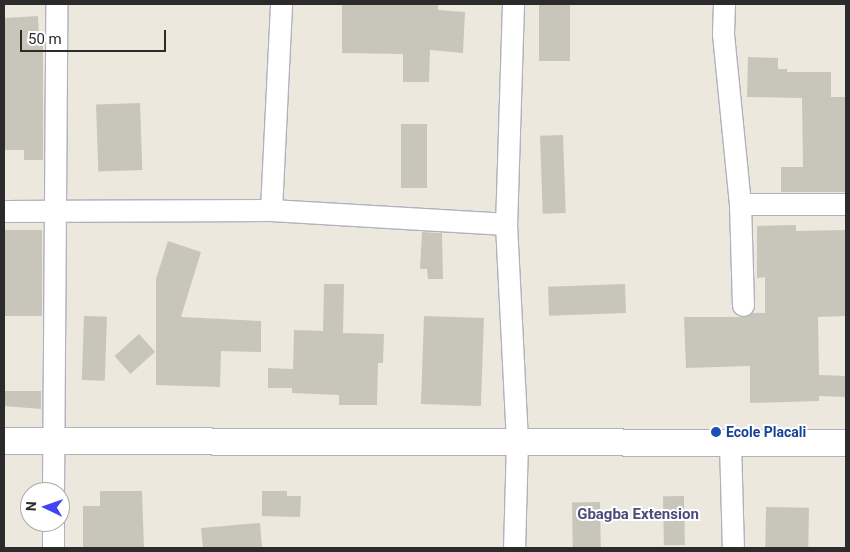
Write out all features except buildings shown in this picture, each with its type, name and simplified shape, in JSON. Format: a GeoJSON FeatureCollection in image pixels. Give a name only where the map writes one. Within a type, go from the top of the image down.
{"type":"FeatureCollection","features":[{"type":"Feature","properties":{"kind":"street"},"geometry":{"type":"LineString","coordinates":[[53,482],[57,210],[56,4]]}},
{"type":"Feature","properties":{"kind":"street"},"geometry":{"type":"LineString","coordinates":[[271,210],[281,4]]}},
{"type":"Feature","properties":{"kind":"street"},"geometry":{"type":"LineString","coordinates":[[513,4],[506,224],[517,442],[514,548]]}},
{"type":"Feature","properties":{"kind":"street"},"geometry":{"type":"LineString","coordinates":[[724,4],[723,34],[740,204],[743,305]]}},
{"type":"Feature","properties":{"kind":"street"},"geometry":{"type":"LineString","coordinates":[[740,204],[846,204]]}},
{"type":"Feature","properties":{"kind":"street"},"geometry":{"type":"LineString","coordinates":[[4,211],[271,210],[506,224]]}},
{"type":"Feature","properties":{"kind":"street"},"geometry":{"type":"LineString","coordinates":[[4,441],[846,444]]}},
{"type":"Feature","properties":{"kind":"street"},"geometry":{"type":"LineString","coordinates":[[730,443],[733,548]]}},
{"type":"Feature","properties":{"kind":"street"},"geometry":{"type":"LineString","coordinates":[[53,532],[53,548]]}},
{"type":"Feature","properties":{"kind":"place","name":"Ecole Placali"},"geometry":{"type":"Point","coordinates":[716,432]}},
{"type":"Feature","properties":{"kind":"district","name":"Gbagba Extension"},"geometry":{"type":"Point","coordinates":[638,515]}}]}
